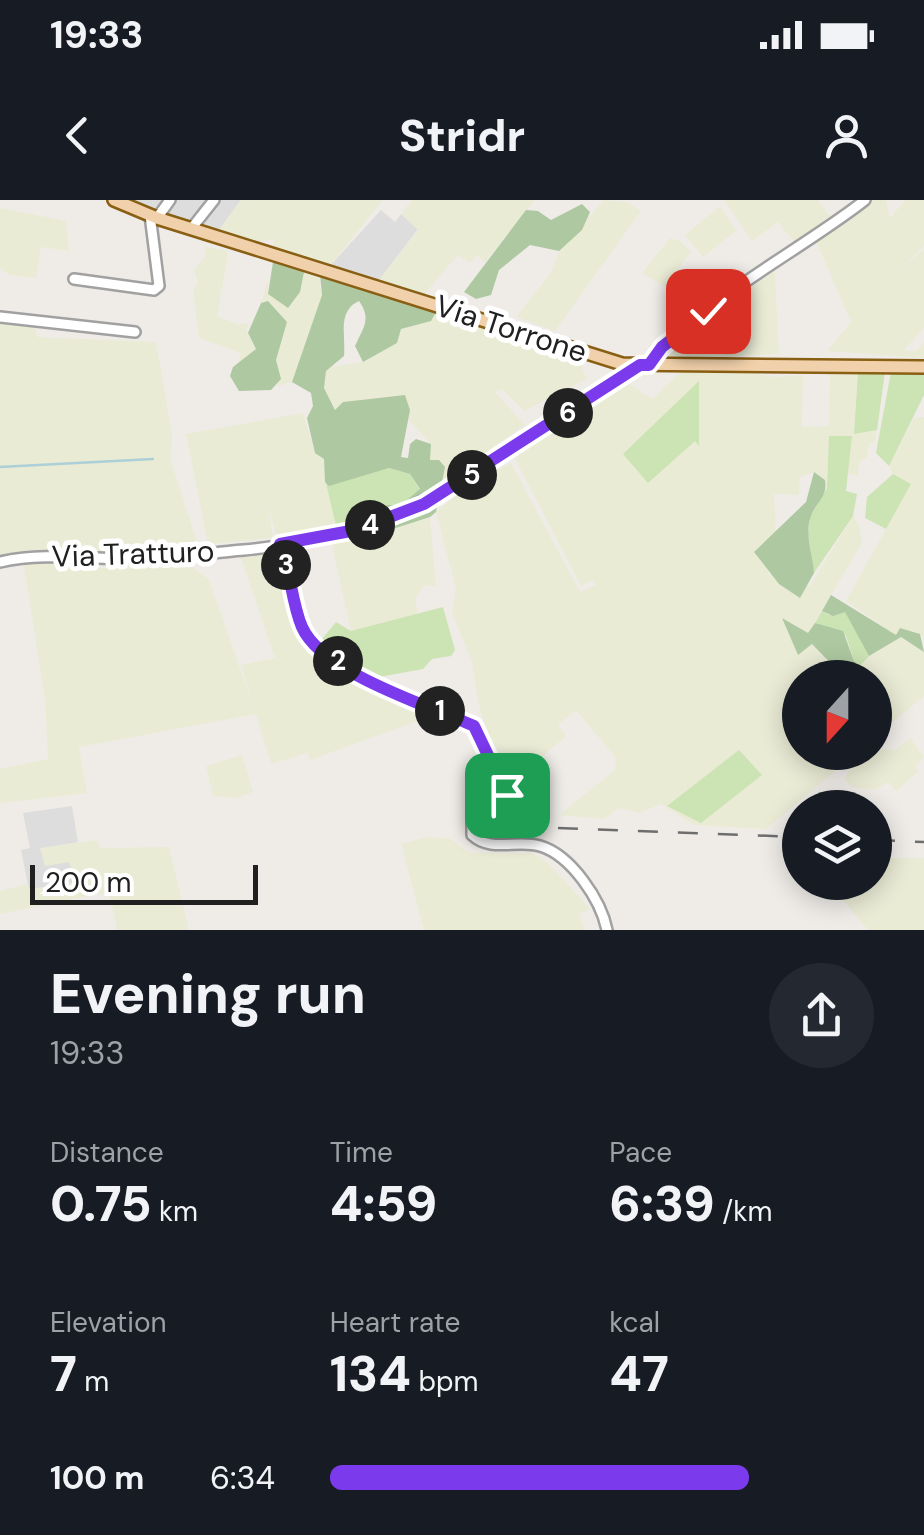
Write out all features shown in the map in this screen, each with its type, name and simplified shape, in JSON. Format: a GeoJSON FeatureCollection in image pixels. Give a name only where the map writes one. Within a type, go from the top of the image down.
{"type":"FeatureCollection","features":[{"type":"Feature","properties":{"kind":"main road","name":"Via Torrone"},"geometry":{"type":"LineString","coordinates":[[114,200],[154,217],[607,360],[645,365],[924,368]]}},
{"type":"Feature","properties":{"kind":"street"},"geometry":{"type":"LineString","coordinates":[[74,279],[154,290],[159,286],[154,217],[170,200]]}},
{"type":"Feature","properties":{"kind":"street"},"geometry":{"type":"LineString","coordinates":[[192,229],[214,200]]}},
{"type":"Feature","properties":{"kind":"street","name":"Via Tratturo"},"geometry":{"type":"LineString","coordinates":[[0,562],[22,557],[130,560],[280,544],[356,530],[424,504],[645,365],[708,311],[866,200]]}},
{"type":"Feature","properties":{"kind":"street"},"geometry":{"type":"LineString","coordinates":[[0,318],[135,332]]}},
{"type":"Feature","properties":{"kind":"street"},"geometry":{"type":"LineString","coordinates":[[280,544],[304,631],[318,647],[376,686],[474,726],[482,736],[507,795],[518,809],[480,807],[472,814],[472,835],[488,844],[539,845],[549,850],[587,883],[603,910],[607,930]]}},
{"type":"Feature","properties":{"kind":"shaded area"},"geometry":{"type":"Polygon","coordinates":[[[121,200],[241,200],[216,234],[121,200]]]}},
{"type":"Feature","properties":{"kind":"shaded area"},"geometry":{"type":"Polygon","coordinates":[[[381,210],[395,222],[401,214],[418,229],[376,284],[328,268],[381,210]]]}},
{"type":"Feature","properties":{"kind":"shaded area"},"geometry":{"type":"Polygon","coordinates":[[[72,806],[78,842],[40,849],[69,862],[78,882],[29,890],[21,850],[30,848],[23,813],[72,806]]]}},
{"type":"Feature","properties":{"kind":"green space"},"geometry":{"type":"Polygon","coordinates":[[[241,200],[383,200],[328,268],[272,247],[275,239],[245,244],[216,234],[241,200]]]}},
{"type":"Feature","properties":{"kind":"green space"},"geometry":{"type":"Polygon","coordinates":[[[412,200],[535,200],[485,262],[477,255],[470,263],[458,255],[422,297],[376,284],[418,230],[401,214],[412,200]]]}},
{"type":"Feature","properties":{"kind":"green space"},"geometry":{"type":"Polygon","coordinates":[[[604,200],[627,202],[641,211],[555,331],[516,317],[552,271],[559,251],[604,200]]]}},
{"type":"Feature","properties":{"kind":"green space"},"geometry":{"type":"Polygon","coordinates":[[[724,200],[818,200],[830,216],[795,243],[778,222],[752,241],[724,200]]]}},
{"type":"Feature","properties":{"kind":"green space"},"geometry":{"type":"Polygon","coordinates":[[[870,200],[886,200],[890,218],[905,200],[924,200],[924,246],[900,270],[924,249],[924,328],[904,350],[916,351],[924,342],[924,358],[827,351],[851,322],[816,241],[870,200]]]}},
{"type":"Feature","properties":{"kind":"green space"},"geometry":{"type":"Polygon","coordinates":[[[582,204],[590,212],[582,230],[559,251],[530,245],[499,270],[491,295],[476,299],[464,292],[526,210],[538,211],[551,220],[582,204]]]}},
{"type":"Feature","properties":{"kind":"green space"},"geometry":{"type":"Polygon","coordinates":[[[720,206],[736,231],[703,257],[685,235],[720,206]]]}},
{"type":"Feature","properties":{"kind":"green space"},"geometry":{"type":"Polygon","coordinates":[[[0,208],[66,221],[69,251],[41,247],[36,278],[9,275],[0,268],[0,208]]]}},
{"type":"Feature","properties":{"kind":"green space"},"geometry":{"type":"Polygon","coordinates":[[[670,238],[680,241],[691,252],[665,287],[642,273],[670,238]]]}},
{"type":"Feature","properties":{"kind":"green space"},"geometry":{"type":"Polygon","coordinates":[[[205,247],[226,250],[228,256],[217,316],[237,324],[249,323],[246,331],[256,349],[237,366],[241,353],[199,338],[193,291],[198,282],[194,270],[205,257],[205,247]]]}},
{"type":"Feature","properties":{"kind":"green space"},"geometry":{"type":"Polygon","coordinates":[[[273,262],[304,272],[300,292],[288,308],[268,294],[273,262]]]}},
{"type":"Feature","properties":{"kind":"green space"},"geometry":{"type":"Polygon","coordinates":[[[775,271],[779,354],[658,361],[683,334],[775,271]]]}},
{"type":"Feature","properties":{"kind":"green space"},"geometry":{"type":"Polygon","coordinates":[[[304,272],[319,278],[322,295],[292,382],[278,386],[276,360],[287,322],[268,301],[261,303],[268,278],[268,294],[292,304],[304,272]]]}},
{"type":"Feature","properties":{"kind":"green space"},"geometry":{"type":"Polygon","coordinates":[[[320,274],[437,310],[431,321],[401,329],[397,343],[363,362],[355,346],[366,318],[359,301],[345,318],[344,356],[326,371],[324,388],[335,410],[343,402],[405,395],[410,410],[401,457],[408,458],[410,444],[416,439],[431,444],[430,460],[439,460],[445,467],[436,512],[371,536],[344,529],[343,523],[362,516],[369,528],[387,522],[383,513],[387,505],[401,505],[420,489],[410,474],[389,468],[329,486],[325,482],[324,459],[315,453],[307,418],[313,406],[311,393],[292,382],[322,295],[320,274]]]}},
{"type":"Feature","properties":{"kind":"green space"},"geometry":{"type":"Polygon","coordinates":[[[268,301],[287,322],[276,360],[281,379],[271,390],[239,391],[230,376],[233,367],[256,349],[248,333],[261,303],[268,301]]]}},
{"type":"Feature","properties":{"kind":"green space"},"geometry":{"type":"Polygon","coordinates":[[[437,310],[552,349],[580,363],[587,379],[524,411],[502,389],[495,392],[525,425],[438,486],[430,460],[431,444],[408,419],[405,395],[343,402],[336,410],[324,388],[326,371],[331,367],[363,362],[397,343],[401,329],[424,323],[437,310]]]}},
{"type":"Feature","properties":{"kind":"green space"},"geometry":{"type":"Polygon","coordinates":[[[0,323],[35,327],[37,337],[156,342],[172,433],[171,461],[199,549],[143,556],[0,559],[0,323]]]}},
{"type":"Feature","properties":{"kind":"green space"},"geometry":{"type":"Polygon","coordinates":[[[715,368],[776,377],[803,375],[802,427],[829,426],[830,372],[858,372],[854,434],[877,430],[867,457],[859,463],[858,476],[848,474],[852,437],[829,436],[827,488],[825,480],[814,472],[800,477],[799,495],[774,494],[776,534],[765,563],[769,574],[810,586],[853,516],[862,543],[808,634],[793,623],[797,654],[812,644],[828,660],[782,660],[782,770],[837,770],[813,790],[782,790],[782,816],[766,829],[694,825],[661,804],[639,813],[619,808],[604,819],[559,815],[615,770],[616,758],[576,710],[558,725],[566,736],[505,789],[478,702],[472,662],[452,613],[456,589],[436,512],[469,485],[511,463],[580,592],[596,585],[593,580],[581,586],[515,459],[530,440],[623,380],[652,399],[682,371],[715,368]]]}},
{"type":"Feature","properties":{"kind":"green space"},"geometry":{"type":"Polygon","coordinates":[[[858,372],[885,372],[877,430],[854,434],[858,372]]]}},
{"type":"Feature","properties":{"kind":"green space"},"geometry":{"type":"Polygon","coordinates":[[[891,372],[924,374],[924,395],[889,466],[876,453],[891,372]]]}},
{"type":"Feature","properties":{"kind":"green space"},"geometry":{"type":"Polygon","coordinates":[[[699,381],[699,446],[695,441],[648,483],[623,454],[699,381]]]}},
{"type":"Feature","properties":{"kind":"green space"},"geometry":{"type":"Polygon","coordinates":[[[303,413],[315,453],[324,459],[337,530],[278,541],[268,506],[273,538],[208,544],[186,434],[303,413]]]}},
{"type":"Feature","properties":{"kind":"green space"},"geometry":{"type":"Polygon","coordinates":[[[924,417],[924,636],[897,636],[846,601],[911,484],[893,474],[889,466],[914,418],[924,417]]]}},
{"type":"Feature","properties":{"kind":"green space"},"geometry":{"type":"Polygon","coordinates":[[[829,436],[852,436],[846,491],[857,494],[853,516],[814,573],[808,534],[810,517],[827,488],[829,436]]]}},
{"type":"Feature","properties":{"kind":"green space"},"geometry":{"type":"Polygon","coordinates":[[[389,468],[410,474],[420,490],[393,508],[337,530],[326,483],[389,468]]]}},
{"type":"Feature","properties":{"kind":"green space"},"geometry":{"type":"Polygon","coordinates":[[[814,472],[825,480],[825,486],[809,523],[814,573],[800,598],[779,584],[754,552],[806,502],[814,472]]]}},
{"type":"Feature","properties":{"kind":"green space"},"geometry":{"type":"Polygon","coordinates":[[[893,474],[911,484],[886,529],[865,518],[867,497],[893,474]]]}},
{"type":"Feature","properties":{"kind":"green space"},"geometry":{"type":"Polygon","coordinates":[[[430,517],[436,586],[425,585],[415,598],[418,614],[351,632],[332,545],[351,535],[371,536],[430,517]]]}},
{"type":"Feature","properties":{"kind":"green space"},"geometry":{"type":"Polygon","coordinates":[[[278,547],[310,643],[347,676],[434,715],[310,760],[307,753],[271,764],[241,665],[275,658],[239,552],[278,547]]]}},
{"type":"Feature","properties":{"kind":"green space"},"geometry":{"type":"Polygon","coordinates":[[[181,558],[209,580],[256,714],[79,747],[87,793],[0,803],[0,769],[48,759],[45,700],[24,566],[37,561],[94,561],[95,568],[112,568],[181,558]]]}},
{"type":"Feature","properties":{"kind":"green space"},"geometry":{"type":"Polygon","coordinates":[[[831,595],[896,635],[900,628],[920,634],[924,652],[901,637],[869,656],[845,612],[833,616],[822,611],[831,595]]]}},
{"type":"Feature","properties":{"kind":"green space"},"geometry":{"type":"Polygon","coordinates":[[[443,607],[455,650],[451,656],[432,659],[423,669],[368,679],[318,644],[336,622],[351,631],[443,607]]]}},
{"type":"Feature","properties":{"kind":"green space"},"geometry":{"type":"Polygon","coordinates":[[[822,611],[829,615],[845,611],[869,656],[854,660],[846,636],[815,623],[822,611]]]}},
{"type":"Feature","properties":{"kind":"green space"},"geometry":{"type":"Polygon","coordinates":[[[782,618],[808,633],[815,623],[843,631],[854,660],[828,660],[812,644],[798,655],[782,618]]]}},
{"type":"Feature","properties":{"kind":"green space"},"geometry":{"type":"Polygon","coordinates":[[[901,637],[924,652],[924,696],[892,723],[892,660],[865,660],[901,637]]]}},
{"type":"Feature","properties":{"kind":"green space"},"geometry":{"type":"Polygon","coordinates":[[[910,738],[924,757],[915,766],[918,772],[896,791],[888,782],[875,790],[852,787],[845,780],[849,770],[892,770],[895,750],[910,738]]]}},
{"type":"Feature","properties":{"kind":"green space"},"geometry":{"type":"Polygon","coordinates":[[[739,750],[762,775],[701,823],[667,806],[739,750]]]}},
{"type":"Feature","properties":{"kind":"green space"},"geometry":{"type":"Polygon","coordinates":[[[242,755],[253,792],[236,798],[213,796],[206,766],[242,755]]]}},
{"type":"Feature","properties":{"kind":"green space"},"geometry":{"type":"Polygon","coordinates":[[[427,837],[451,839],[470,853],[531,853],[547,862],[591,910],[579,913],[585,930],[424,930],[401,844],[427,837]]]}},
{"type":"Feature","properties":{"kind":"green space"},"geometry":{"type":"Polygon","coordinates":[[[97,840],[100,848],[169,847],[189,930],[117,930],[109,892],[0,914],[0,891],[27,884],[29,889],[78,882],[69,862],[45,866],[40,848],[97,840]]]}},
{"type":"Feature","properties":{"kind":"green space"},"geometry":{"type":"Polygon","coordinates":[[[892,858],[924,858],[924,930],[868,930],[844,901],[892,900],[892,858]]]}},
{"type":"Feature","properties":{"kind":"waterway"},"geometry":{"type":"LineString","coordinates":[[0,467],[153,459]]}},
{"type":"Feature","properties":{"kind":"railway"},"geometry":{"type":"LineString","coordinates":[[478,825],[782,836]]}},
{"type":"Feature","properties":{"kind":"railway"},"geometry":{"type":"LineString","coordinates":[[892,841],[924,842]]}},
{"type":"Feature","properties":{"kind":"route"},"geometry":{"type":"LineString","coordinates":[[507,795],[474,726],[392,694],[318,647],[304,631],[280,544],[356,530],[424,504],[640,365],[649,365],[662,347],[708,311]]}}]}
